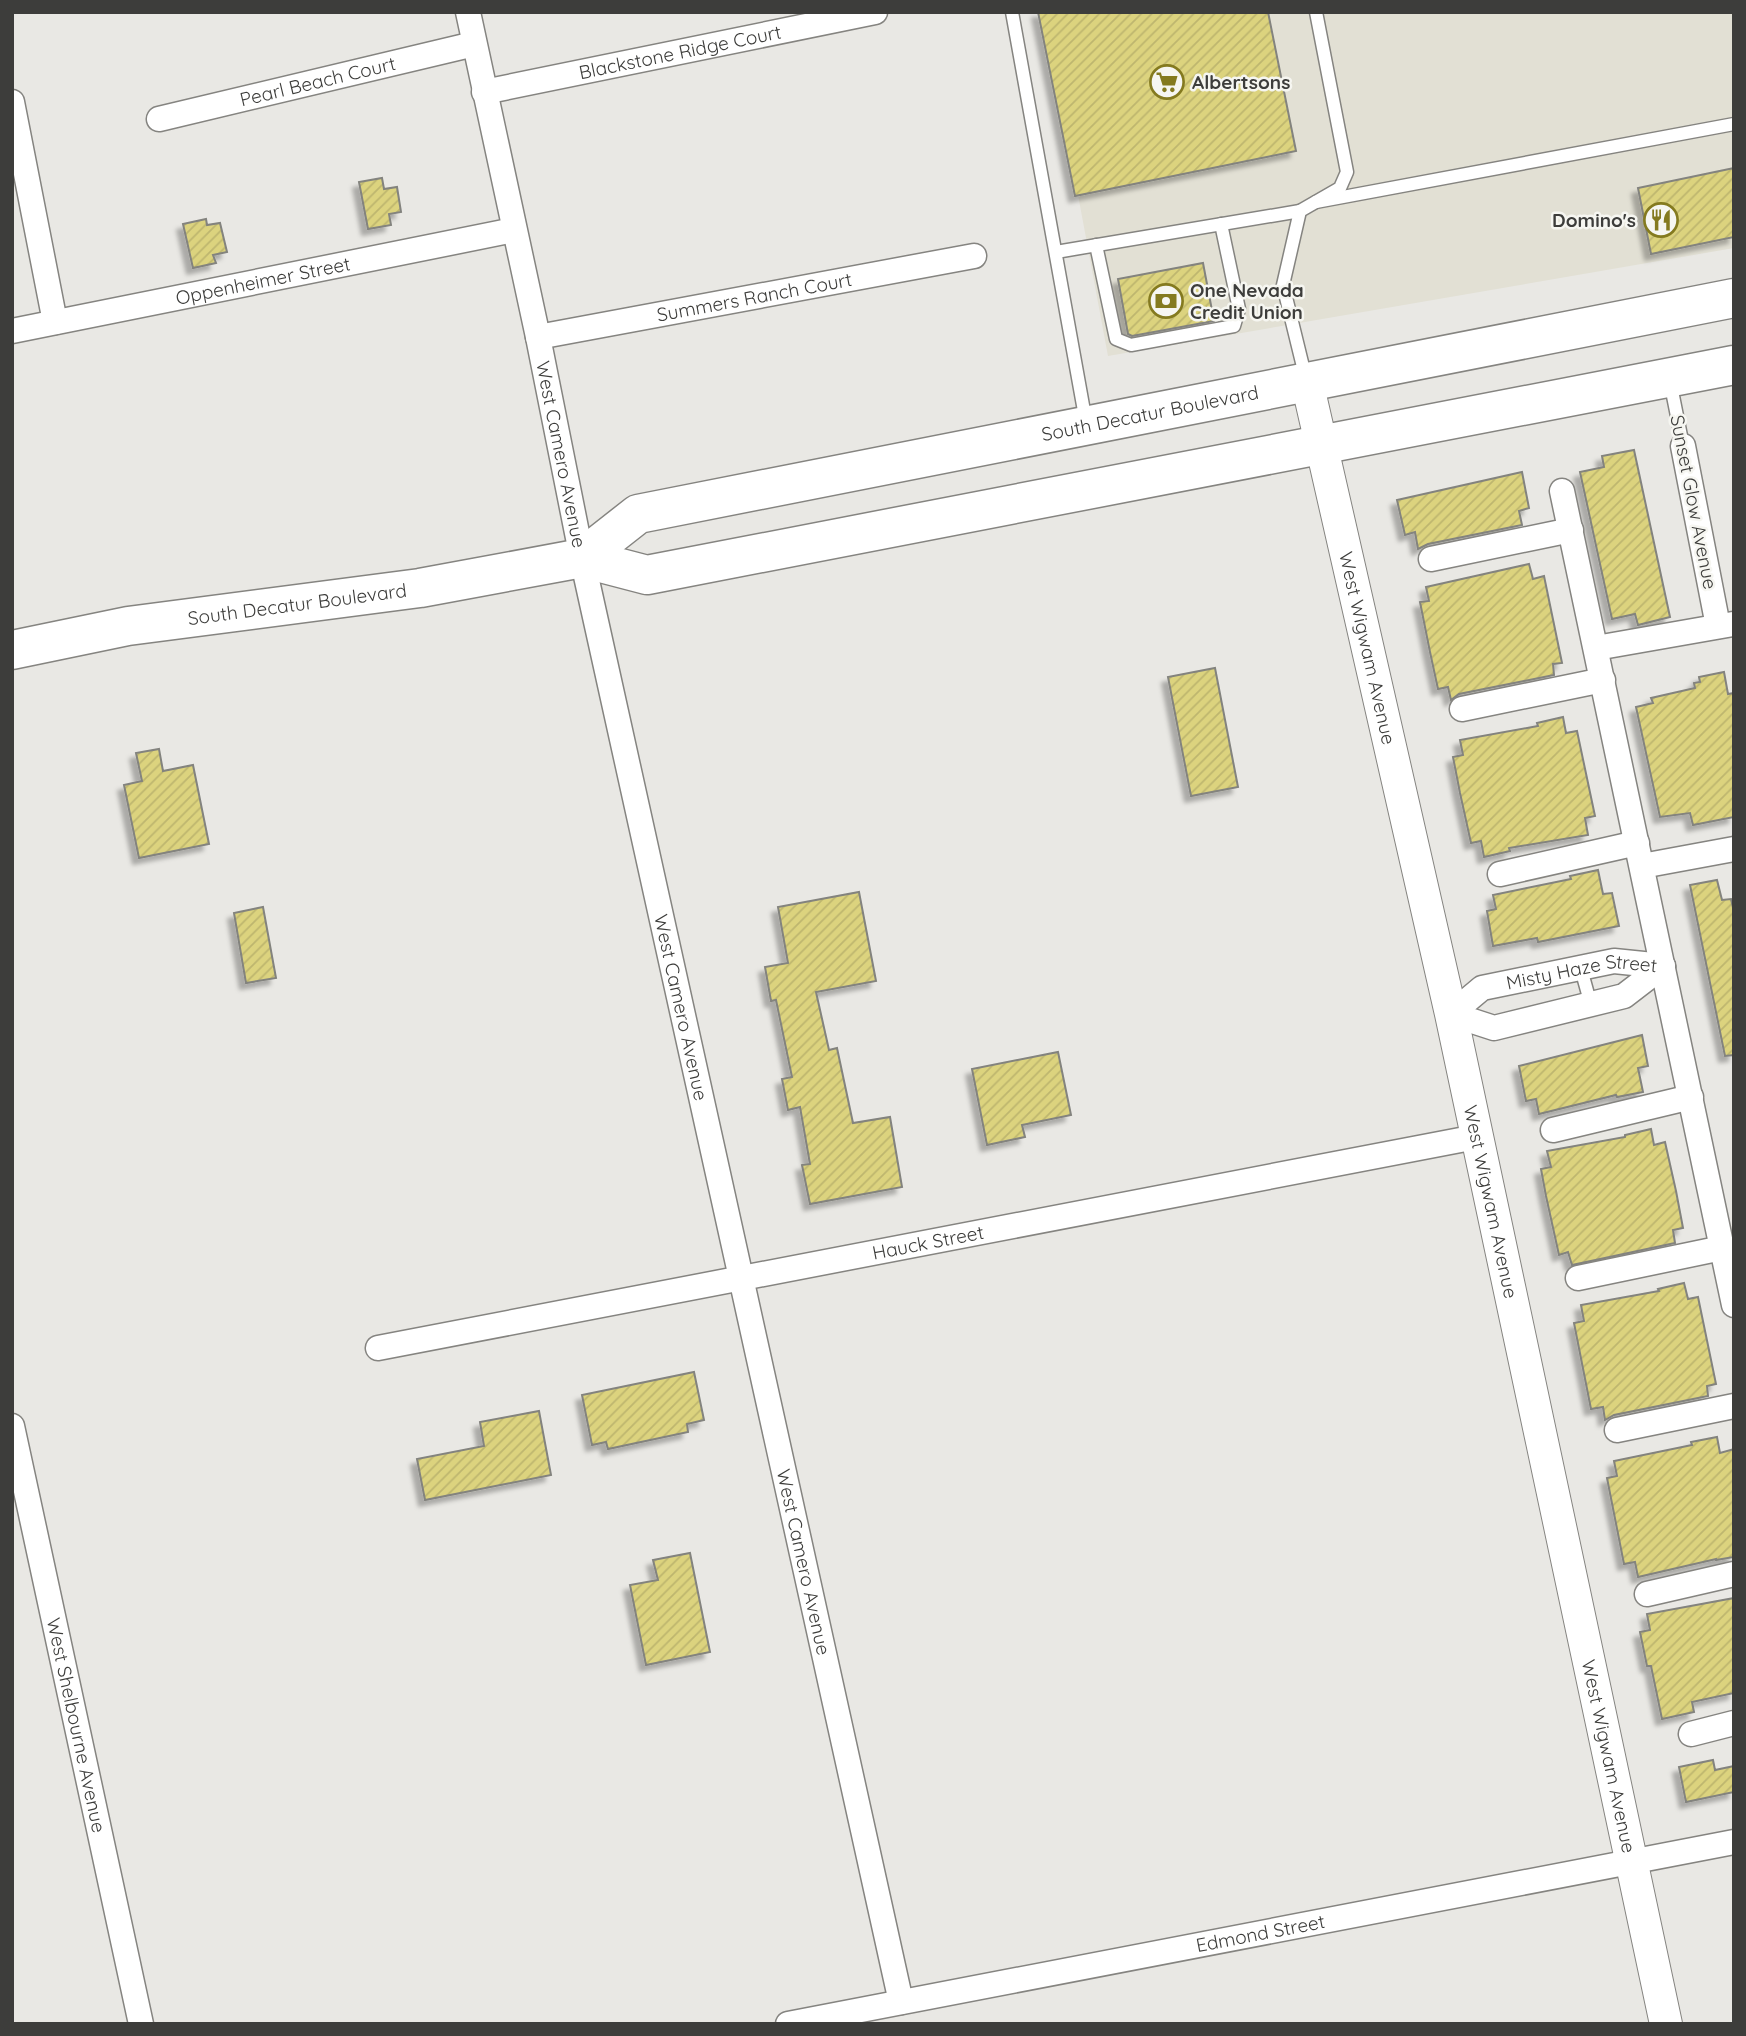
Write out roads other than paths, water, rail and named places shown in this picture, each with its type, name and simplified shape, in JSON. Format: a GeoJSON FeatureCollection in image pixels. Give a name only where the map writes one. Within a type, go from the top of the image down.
{"type":"FeatureCollection","features":[{"type":"Feature","properties":{"kind":"main road","name":"South Decatur Boulevard"},"geometry":{"type":"LineString","coordinates":[[582,558],[638,514],[1734,298]]}},
{"type":"Feature","properties":{"kind":"main road","name":"South Decatur Boulevard"},"geometry":{"type":"LineString","coordinates":[[12,650],[128,626],[420,588],[582,558],[646,575],[1734,365]]}},
{"type":"Feature","properties":{"kind":"street","name":"West Camero Avenue"},"geometry":{"type":"LineString","coordinates":[[467,12],[538,337],[582,558],[901,2003]]}},
{"type":"Feature","properties":{"kind":"street","name":"Blackstone Ridge Court"},"geometry":{"type":"LineString","coordinates":[[484,92],[875,12]]}},
{"type":"Feature","properties":{"kind":"street","name":"Pearl Beach Court"},"geometry":{"type":"LineString","coordinates":[[159,119],[474,44]]}},
{"type":"Feature","properties":{"kind":"street"},"geometry":{"type":"LineString","coordinates":[[12,102],[18,158],[55,322]]}},
{"type":"Feature","properties":{"kind":"street","name":"Oppenheimer Street"},"geometry":{"type":"LineString","coordinates":[[12,331],[514,230]]}},
{"type":"Feature","properties":{"kind":"street","name":"Summers Ranch Court"},"geometry":{"type":"LineString","coordinates":[[538,337],[974,257]]}},
{"type":"Feature","properties":{"kind":"street","name":"West Wigwam Avenue"},"geometry":{"type":"LineString","coordinates":[[1307,382],[1451,1014],[1666,2024]]}},
{"type":"Feature","properties":{"kind":"street","name":"Sunset Glow Avenue"},"geometry":{"type":"LineString","coordinates":[[1683,446],[1726,625]]}},
{"type":"Feature","properties":{"kind":"street"},"geometry":{"type":"LineString","coordinates":[[1562,491],[1732,1291]]}},
{"type":"Feature","properties":{"kind":"street"},"geometry":{"type":"LineString","coordinates":[[1431,559],[1571,530]]}},
{"type":"Feature","properties":{"kind":"street"},"geometry":{"type":"LineString","coordinates":[[1596,649],[1726,625]]}},
{"type":"Feature","properties":{"kind":"street"},"geometry":{"type":"LineString","coordinates":[[1462,709],[1603,680]]}},
{"type":"Feature","properties":{"kind":"street"},"geometry":{"type":"LineString","coordinates":[[1500,874],[1640,855],[1734,849]]}},
{"type":"Feature","properties":{"kind":"street","name":"Misty Haze Street"},"geometry":{"type":"LineString","coordinates":[[1451,1014],[1482,988],[1614,961],[1663,966]]}},
{"type":"Feature","properties":{"kind":"street","name":"Misty Haze Street"},"geometry":{"type":"LineString","coordinates":[[1451,1014],[1494,1028],[1624,996],[1663,966]]}},
{"type":"Feature","properties":{"kind":"street"},"geometry":{"type":"LineString","coordinates":[[1553,1130],[1691,1097]]}},
{"type":"Feature","properties":{"kind":"street","name":"Hauck Street"},"geometry":{"type":"LineString","coordinates":[[378,1348],[1476,1137]]}},
{"type":"Feature","properties":{"kind":"street"},"geometry":{"type":"LineString","coordinates":[[1578,1278],[1722,1248]]}},
{"type":"Feature","properties":{"kind":"street"},"geometry":{"type":"LineString","coordinates":[[1617,1430],[1734,1406]]}},
{"type":"Feature","properties":{"kind":"street","name":"West Shelbourne Avenue"},"geometry":{"type":"LineString","coordinates":[[12,1426],[141,2024]]}},
{"type":"Feature","properties":{"kind":"street"},"geometry":{"type":"LineString","coordinates":[[1647,1594],[1734,1574]]}},
{"type":"Feature","properties":{"kind":"street"},"geometry":{"type":"LineString","coordinates":[[1691,1734],[1734,1723]]}},
{"type":"Feature","properties":{"kind":"street","name":"Edmond Street"},"geometry":{"type":"LineString","coordinates":[[788,2024],[1734,1842]]}},
{"type":"Feature","properties":{"kind":"lane"},"geometry":{"type":"LineString","coordinates":[[1012,12],[1087,426]]}},
{"type":"Feature","properties":{"kind":"lane"},"geometry":{"type":"LineString","coordinates":[[1056,252],[1300,211],[1339,188],[1347,172],[1316,12]]}},
{"type":"Feature","properties":{"kind":"lane"},"geometry":{"type":"LineString","coordinates":[[1316,202],[1734,124]]}},
{"type":"Feature","properties":{"kind":"lane"},"geometry":{"type":"LineString","coordinates":[[1300,211],[1283,285],[1307,382]]}},
{"type":"Feature","properties":{"kind":"lane"},"geometry":{"type":"LineString","coordinates":[[1096,245],[1116,339],[1131,345],[1234,326],[1239,309],[1221,224]]}},
{"type":"Feature","properties":{"kind":"lane","name":"Sunset Glow Avenue"},"geometry":{"type":"LineString","coordinates":[[1670,378],[1683,446]]}},
{"type":"Feature","properties":{"kind":"lane"},"geometry":{"type":"LineString","coordinates":[[1581,969],[1591,1005]]}},
{"type":"Feature","properties":{"kind":"place","name":"Albertsons"},"geometry":{"type":"Point","coordinates":[1167,82]}},
{"type":"Feature","properties":{"kind":"place","name":"Domino's"},"geometry":{"type":"Point","coordinates":[1661,220]}},
{"type":"Feature","properties":{"kind":"place","name":"One Nevada Credit Union"},"geometry":{"type":"Point","coordinates":[1166,301]}}]}
